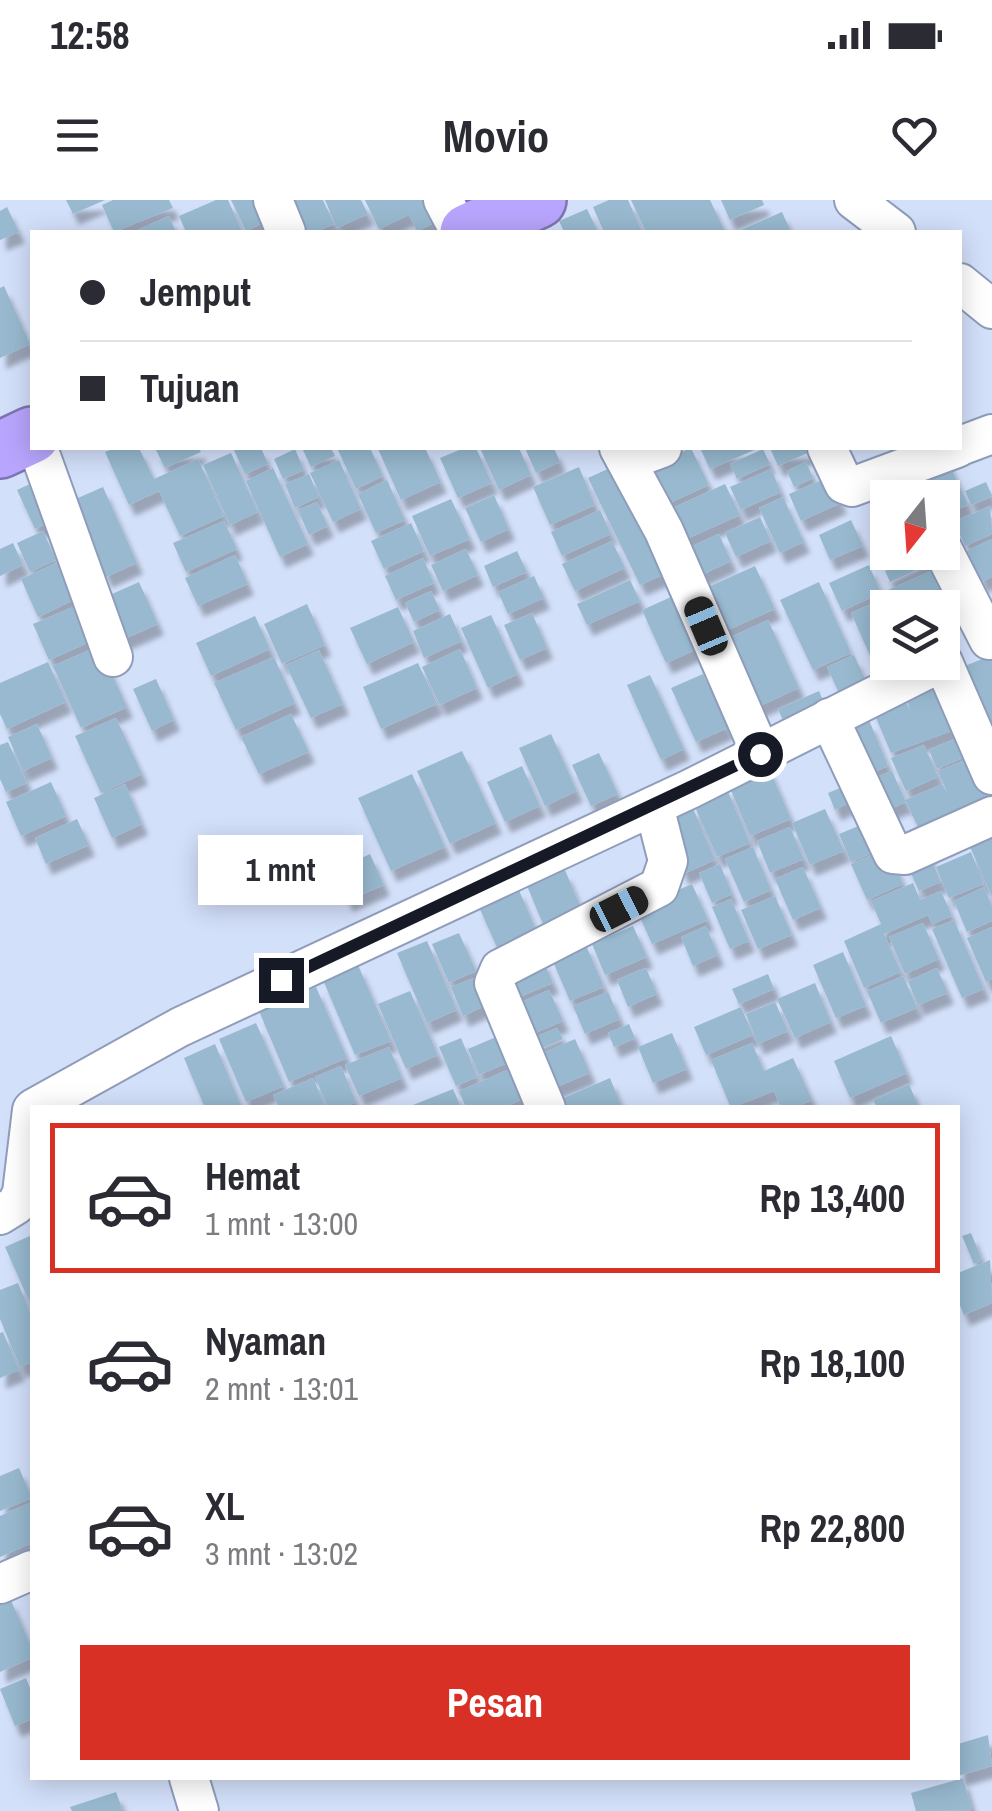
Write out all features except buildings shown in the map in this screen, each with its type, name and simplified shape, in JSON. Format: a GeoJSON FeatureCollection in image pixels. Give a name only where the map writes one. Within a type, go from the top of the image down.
{"type":"FeatureCollection","features":[{"type":"Feature","properties":{"kind":"highway"},"geometry":{"type":"LineString","coordinates":[[0,450],[30,436]]}},
{"type":"Feature","properties":{"kind":"street"},"geometry":{"type":"LineString","coordinates":[[274,200],[285,230]]}},
{"type":"Feature","properties":{"kind":"street"},"geometry":{"type":"LineString","coordinates":[[443,200],[497,223]]}},
{"type":"Feature","properties":{"kind":"street"},"geometry":{"type":"LineString","coordinates":[[854,200],[893,230]]}},
{"type":"Feature","properties":{"kind":"street"},"geometry":{"type":"LineString","coordinates":[[962,285],[992,309]]}},
{"type":"Feature","properties":{"kind":"street"},"geometry":{"type":"LineString","coordinates":[[962,446],[992,434]]}},
{"type":"Feature","properties":{"kind":"street"},"geometry":{"type":"LineString","coordinates":[[39,450],[113,658]]}},
{"type":"Feature","properties":{"kind":"street"},"geometry":{"type":"LineString","coordinates":[[649,450],[623,454],[664,531],[760,754]]}},
{"type":"Feature","properties":{"kind":"street"},"geometry":{"type":"LineString","coordinates":[[829,450],[844,484],[852,488],[870,486]]}},
{"type":"Feature","properties":{"kind":"street"},"geometry":{"type":"LineString","coordinates":[[913,480],[955,450]]}},
{"type":"Feature","properties":{"kind":"street"},"geometry":{"type":"LineString","coordinates":[[954,570],[991,639],[960,654]]}},
{"type":"Feature","properties":{"kind":"street"},"geometry":{"type":"LineString","coordinates":[[40,1105],[180,1027],[654,806],[906,680]]}},
{"type":"Feature","properties":{"kind":"street"},"geometry":{"type":"LineString","coordinates":[[950,680],[992,775]]}},
{"type":"Feature","properties":{"kind":"street"},"geometry":{"type":"LineString","coordinates":[[829,718],[894,854],[900,856],[992,816]]}},
{"type":"Feature","properties":{"kind":"street"},"geometry":{"type":"LineString","coordinates":[[545,1105],[495,978],[500,969],[659,886],[668,862],[654,806]]}},
{"type":"Feature","properties":{"kind":"street"},"geometry":{"type":"LineString","coordinates":[[0,1216],[16,1205],[22,1193],[30,1132]]}},
{"type":"Feature","properties":{"kind":"street"},"geometry":{"type":"LineString","coordinates":[[0,1584],[30,1571]]}},
{"type":"Feature","properties":{"kind":"street"},"geometry":{"type":"LineString","coordinates":[[190,1780],[198,1811]]}},
{"type":"Feature","properties":{"kind":"route"},"geometry":{"type":"LineString","coordinates":[[281,980],[760,754]]}}]}
